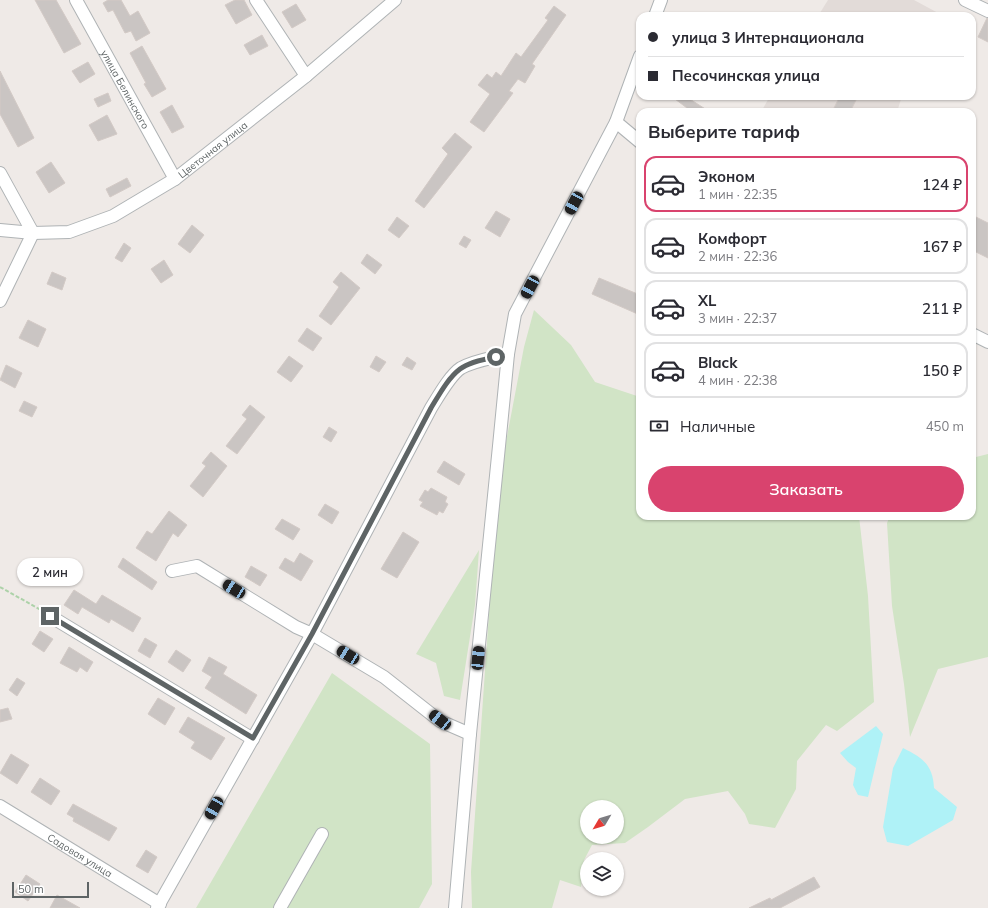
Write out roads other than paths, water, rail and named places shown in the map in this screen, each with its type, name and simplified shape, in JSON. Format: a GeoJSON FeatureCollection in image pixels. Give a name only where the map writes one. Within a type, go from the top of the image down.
{"type":"FeatureCollection","features":[{"type":"Feature","properties":{"kind":"street","name":"улица Белинского"},"geometry":{"type":"LineString","coordinates":[[76,0],[175,179]]}},
{"type":"Feature","properties":{"kind":"street"},"geometry":{"type":"LineString","coordinates":[[256,0],[306,76]]}},
{"type":"Feature","properties":{"kind":"street","name":"Цветочная улица"},"geometry":{"type":"LineString","coordinates":[[0,230],[33,233],[69,232],[112,216],[175,179],[306,76],[395,0]]}},
{"type":"Feature","properties":{"kind":"street"},"geometry":{"type":"LineString","coordinates":[[656,12],[660,0]]}},
{"type":"Feature","properties":{"kind":"street"},"geometry":{"type":"LineString","coordinates":[[965,0],[988,11]]}},
{"type":"Feature","properties":{"kind":"street"},"geometry":{"type":"LineString","coordinates":[[456,908],[470,734],[508,354],[515,314],[616,122],[636,67]]}},
{"type":"Feature","properties":{"kind":"street"},"geometry":{"type":"LineString","coordinates":[[616,122],[636,139]]}},
{"type":"Feature","properties":{"kind":"street"},"geometry":{"type":"LineString","coordinates":[[0,173],[33,233],[0,301]]}},
{"type":"Feature","properties":{"kind":"street"},"geometry":{"type":"LineString","coordinates":[[976,336],[988,342]]}},
{"type":"Feature","properties":{"kind":"street"},"geometry":{"type":"LineString","coordinates":[[158,906],[312,634],[431,408],[446,385],[460,369],[483,360],[508,354]]}},
{"type":"Feature","properties":{"kind":"street"},"geometry":{"type":"LineString","coordinates":[[172,571],[197,566],[296,627],[312,634],[384,677],[440,720],[470,734]]}},
{"type":"Feature","properties":{"kind":"street"},"geometry":{"type":"LineString","coordinates":[[50,616],[253,738]]}},
{"type":"Feature","properties":{"kind":"street","name":"Садовая улица"},"geometry":{"type":"LineString","coordinates":[[0,806],[158,906]]}},
{"type":"Feature","properties":{"kind":"street"},"geometry":{"type":"LineString","coordinates":[[280,908],[322,834]]}},
{"type":"Feature","properties":{"kind":"water"},"geometry":{"type":"Polygon","coordinates":[[[876,726],[883,734],[868,797],[858,795],[853,785],[856,768],[840,753],[876,726]]]}},
{"type":"Feature","properties":{"kind":"water"},"geometry":{"type":"Polygon","coordinates":[[[903,748],[916,755],[926,763],[932,773],[934,788],[957,807],[953,820],[908,846],[887,842],[883,827],[893,768],[903,748]]]}}]}
